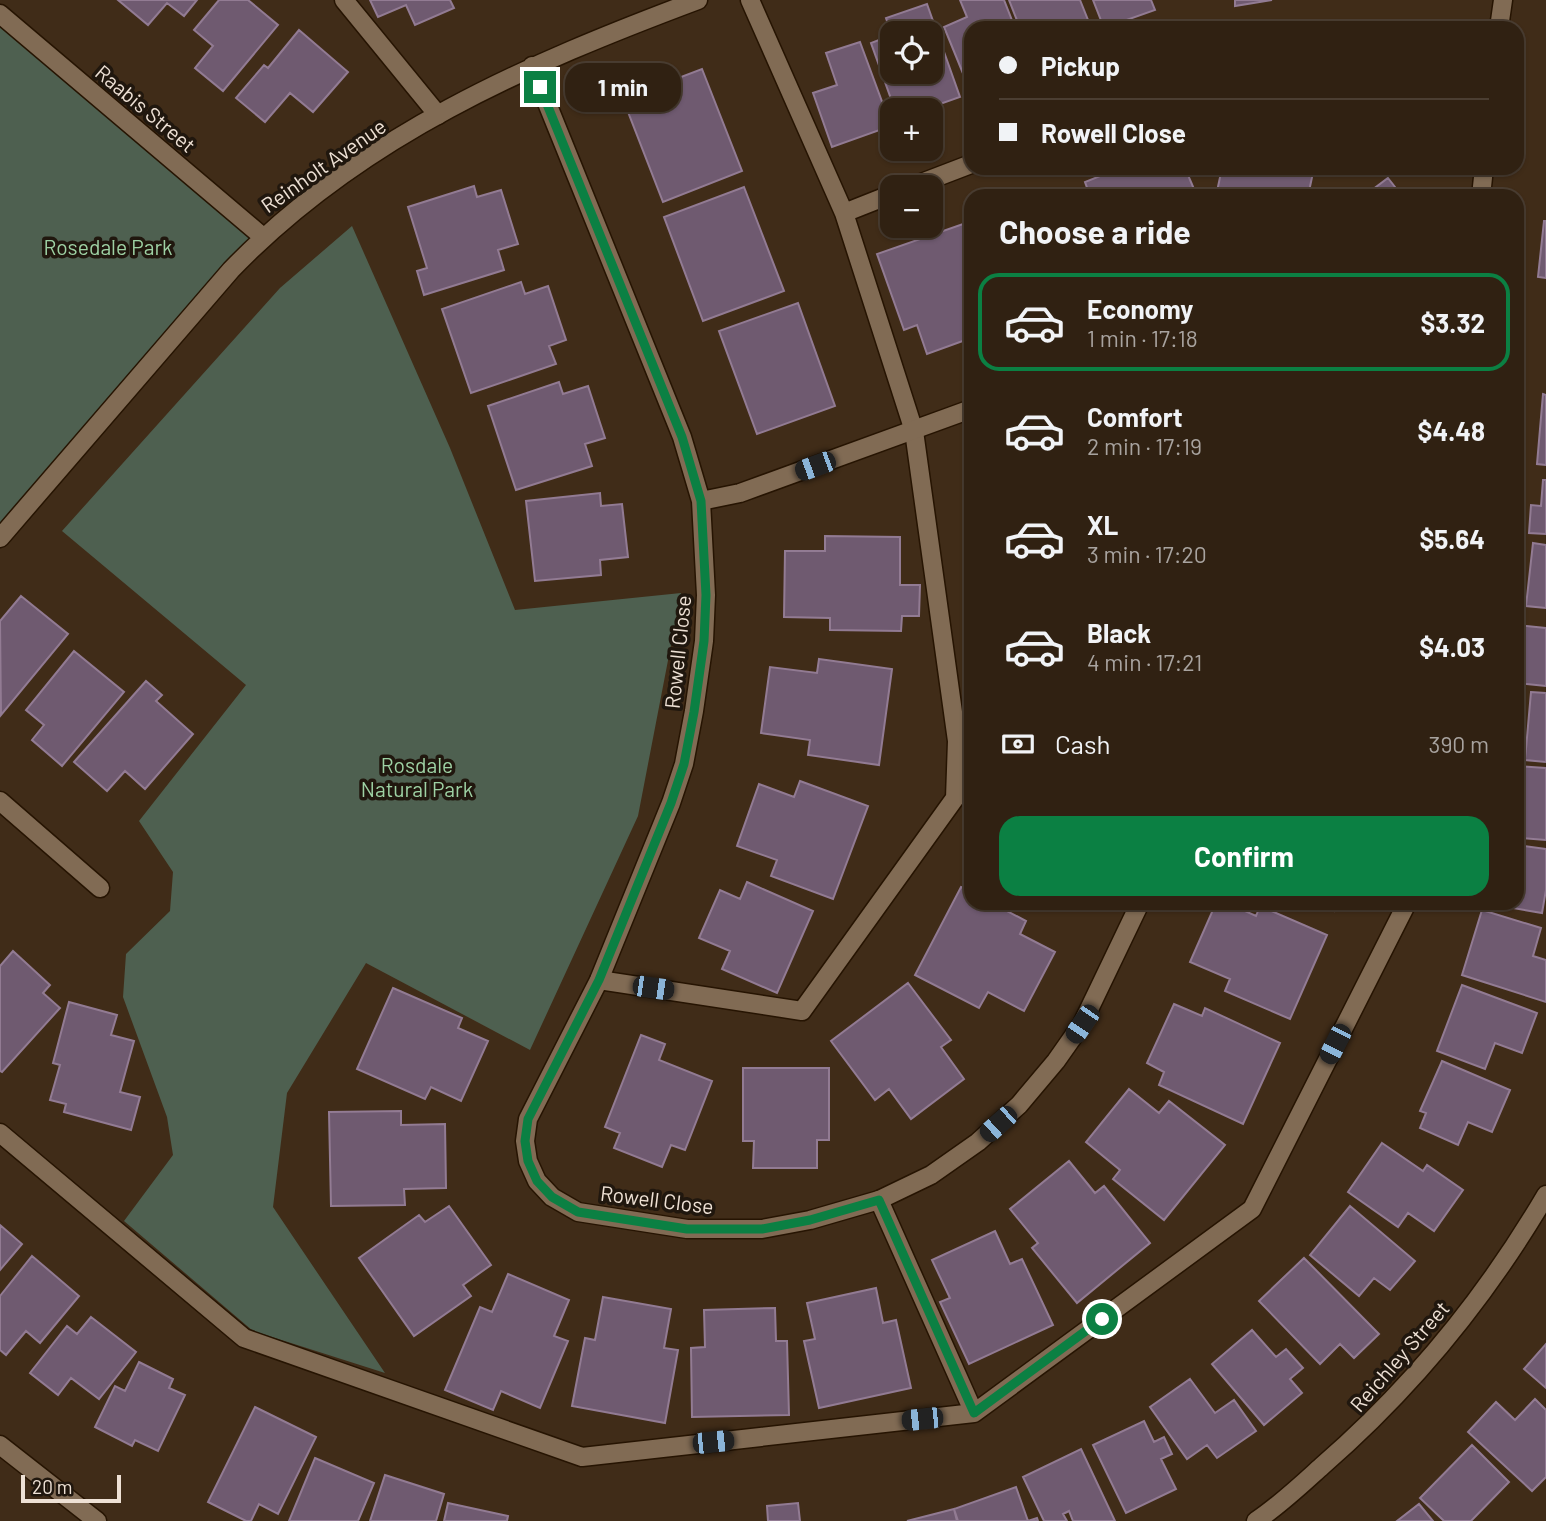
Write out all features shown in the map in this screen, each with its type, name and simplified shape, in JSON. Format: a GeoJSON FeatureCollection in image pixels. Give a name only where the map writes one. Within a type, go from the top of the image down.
{"type":"FeatureCollection","features":[{"type":"Feature","properties":{"kind":"street"},"geometry":{"type":"LineString","coordinates":[[344,0],[438,115]]}},
{"type":"Feature","properties":{"kind":"street","name":"Reinholt Avenue"},"geometry":{"type":"LineString","coordinates":[[0,538],[231,270],[263,237],[341,176],[438,115],[532,66],[589,41],[698,0]]}},
{"type":"Feature","properties":{"kind":"street"},"geometry":{"type":"LineString","coordinates":[[599,980],[802,1010],[955,798],[957,741],[914,431],[844,213],[750,0]]}},
{"type":"Feature","properties":{"kind":"street"},"geometry":{"type":"LineString","coordinates":[[1500,21],[1503,0]]}},
{"type":"Feature","properties":{"kind":"street","name":"Raabis Street"},"geometry":{"type":"LineString","coordinates":[[0,14],[263,237]]}},
{"type":"Feature","properties":{"kind":"street","name":"Rowell Close"},"geometry":{"type":"LineString","coordinates":[[532,66],[682,437],[701,501],[706,568],[704,641],[684,764],[656,843],[599,980],[528,1119],[525,1141],[528,1161],[537,1181],[552,1197],[578,1212],[687,1229],[762,1229],[810,1220],[879,1200],[931,1175],[978,1142],[1027,1096],[1082,1024],[1137,910]]}},
{"type":"Feature","properties":{"kind":"street"},"geometry":{"type":"LineString","coordinates":[[942,175],[964,167]]}},
{"type":"Feature","properties":{"kind":"street"},"geometry":{"type":"LineString","coordinates":[[844,213],[880,199]]}},
{"type":"Feature","properties":{"kind":"street"},"geometry":{"type":"LineString","coordinates":[[701,501],[740,493],[964,412]]}},
{"type":"Feature","properties":{"kind":"street"},"geometry":{"type":"LineString","coordinates":[[0,801],[100,888]]}},
{"type":"Feature","properties":{"kind":"street"},"geometry":{"type":"LineString","coordinates":[[0,1133],[244,1338],[582,1457],[974,1413],[1252,1209],[1403,910]]}},
{"type":"Feature","properties":{"kind":"street","name":"Reichley Street"},"geometry":{"type":"LineString","coordinates":[[1256,1521],[1366,1429],[1413,1377],[1458,1326],[1484,1291],[1546,1195]]}},
{"type":"Feature","properties":{"kind":"street"},"geometry":{"type":"LineString","coordinates":[[879,1200],[974,1413]]}},
{"type":"Feature","properties":{"kind":"street"},"geometry":{"type":"LineString","coordinates":[[0,1445],[97,1521]]}},
{"type":"Feature","properties":{"kind":"green space","name":"Rosedale Park"},"geometry":{"type":"Polygon","coordinates":[[[0,14],[263,237],[0,538],[0,14]]]}},
{"type":"Feature","properties":{"kind":"green space","name":"Rosdale Natural Park"},"geometry":{"type":"Polygon","coordinates":[[[352,226],[450,448],[515,610],[681,593],[638,816],[530,1050],[366,963],[287,1093],[273,1207],[385,1373],[253,1331],[124,1221],[173,1155],[167,1117],[123,997],[126,954],[170,911],[173,872],[139,821],[246,685],[62,531],[280,288],[352,226]]]}},
{"type":"Feature","properties":{"kind":"building"},"geometry":{"type":"Polygon","coordinates":[[[118,0],[197,0],[184,16],[167,3],[148,25],[118,0]]]}},
{"type":"Feature","properties":{"kind":"building"},"geometry":{"type":"Polygon","coordinates":[[[219,0],[248,0],[278,25],[223,91],[195,68],[213,46],[194,30],[219,0]]]}},
{"type":"Feature","properties":{"kind":"building"},"geometry":{"type":"Polygon","coordinates":[[[370,0],[450,0],[454,8],[415,25],[406,5],[378,17],[370,0]]]}},
{"type":"Feature","properties":{"kind":"building"},"geometry":{"type":"Polygon","coordinates":[[[960,0],[1004,0],[1012,21],[964,21],[964,76],[944,27],[967,17],[960,0]]]}},
{"type":"Feature","properties":{"kind":"building"},"geometry":{"type":"Polygon","coordinates":[[[1009,0],[1080,0],[1088,20],[1086,21],[1017,21],[1009,0]]]}},
{"type":"Feature","properties":{"kind":"building"},"geometry":{"type":"Polygon","coordinates":[[[1093,0],[1151,0],[1155,10],[1124,21],[1101,21],[1093,0]]]}},
{"type":"Feature","properties":{"kind":"building"},"geometry":{"type":"Polygon","coordinates":[[[1235,0],[1272,0],[1235,6],[1235,0]]]}},
{"type":"Feature","properties":{"kind":"building"},"geometry":{"type":"Polygon","coordinates":[[[927,4],[933,21],[887,21],[886,18],[927,4]]]}},
{"type":"Feature","properties":{"kind":"building"},"geometry":{"type":"Polygon","coordinates":[[[299,30],[348,72],[313,112],[290,93],[265,122],[236,98],[264,65],[268,68],[299,30]]]}},
{"type":"Feature","properties":{"kind":"building"},"geometry":{"type":"Polygon","coordinates":[[[880,40],[880,68],[871,43],[880,40]]]}},
{"type":"Feature","properties":{"kind":"building"},"geometry":{"type":"Polygon","coordinates":[[[860,42],[881,98],[880,130],[832,147],[813,93],[837,85],[826,53],[860,42]]]}},
{"type":"Feature","properties":{"kind":"building"},"geometry":{"type":"Polygon","coordinates":[[[943,49],[960,97],[943,103],[943,98],[891,98],[886,84],[943,84],[943,49]]]}},
{"type":"Feature","properties":{"kind":"building"},"geometry":{"type":"Polygon","coordinates":[[[702,69],[742,171],[663,202],[623,99],[702,69]]]}},
{"type":"Feature","properties":{"kind":"building"},"geometry":{"type":"Polygon","coordinates":[[[1102,175],[1188,175],[1194,189],[1088,189],[1085,182],[1102,175]]]}},
{"type":"Feature","properties":{"kind":"building"},"geometry":{"type":"Polygon","coordinates":[[[1220,175],[1312,175],[1310,189],[1218,189],[1220,175]]]}},
{"type":"Feature","properties":{"kind":"building"},"geometry":{"type":"Polygon","coordinates":[[[1388,178],[1397,189],[1373,189],[1388,178]]]}},
{"type":"Feature","properties":{"kind":"building"},"geometry":{"type":"Polygon","coordinates":[[[474,186],[477,197],[501,190],[518,244],[498,250],[504,270],[424,295],[417,271],[427,268],[408,207],[474,186]]]}},
{"type":"Feature","properties":{"kind":"building"},"geometry":{"type":"Polygon","coordinates":[[[744,187],[784,291],[703,321],[664,217],[744,187]]]}},
{"type":"Feature","properties":{"kind":"building"},"geometry":{"type":"Polygon","coordinates":[[[1546,221],[1546,278],[1538,277],[1546,221]]]}},
{"type":"Feature","properties":{"kind":"building"},"geometry":{"type":"Polygon","coordinates":[[[963,224],[964,341],[927,354],[917,325],[904,330],[877,254],[923,238],[943,238],[943,231],[963,224]]]}},
{"type":"Feature","properties":{"kind":"building"},"geometry":{"type":"Polygon","coordinates":[[[521,282],[525,294],[548,286],[566,340],[549,346],[556,364],[471,393],[442,309],[521,282]]]}},
{"type":"Feature","properties":{"kind":"building"},"geometry":{"type":"Polygon","coordinates":[[[798,303],[835,406],[757,434],[719,331],[798,303]]]}},
{"type":"Feature","properties":{"kind":"building"},"geometry":{"type":"Polygon","coordinates":[[[559,382],[563,394],[588,386],[605,438],[585,444],[592,466],[516,490],[488,406],[559,382]]]}},
{"type":"Feature","properties":{"kind":"building"},"geometry":{"type":"Polygon","coordinates":[[[1543,394],[1546,395],[1546,465],[1537,464],[1543,394]]]}},
{"type":"Feature","properties":{"kind":"building"},"geometry":{"type":"Polygon","coordinates":[[[1543,480],[1546,480],[1546,534],[1529,533],[1531,505],[1541,506],[1543,480]]]}},
{"type":"Feature","properties":{"kind":"building"},"geometry":{"type":"Polygon","coordinates":[[[600,493],[601,506],[622,504],[628,557],[600,560],[601,575],[535,581],[526,501],[600,493]]]}},
{"type":"Feature","properties":{"kind":"building"},"geometry":{"type":"Polygon","coordinates":[[[825,536],[900,537],[900,585],[920,585],[919,616],[902,616],[901,631],[830,630],[830,618],[784,617],[785,551],[825,551],[825,536]]]}},
{"type":"Feature","properties":{"kind":"building"},"geometry":{"type":"Polygon","coordinates":[[[1533,543],[1546,545],[1546,608],[1526,606],[1533,543]]]}},
{"type":"Feature","properties":{"kind":"building"},"geometry":{"type":"Polygon","coordinates":[[[21,596],[68,634],[1,715],[0,621],[21,596]]]}},
{"type":"Feature","properties":{"kind":"building"},"geometry":{"type":"Polygon","coordinates":[[[1524,626],[1546,628],[1546,686],[1524,684],[1524,626]]]}},
{"type":"Feature","properties":{"kind":"building"},"geometry":{"type":"Polygon","coordinates":[[[74,651],[124,692],[62,766],[32,740],[44,725],[26,710],[74,651]]]}},
{"type":"Feature","properties":{"kind":"building"},"geometry":{"type":"Polygon","coordinates":[[[819,659],[892,669],[879,765],[808,755],[810,740],[761,733],[770,667],[817,673],[819,659]]]}},
{"type":"Feature","properties":{"kind":"building"},"geometry":{"type":"Polygon","coordinates":[[[146,681],[162,695],[156,701],[193,734],[145,789],[125,771],[107,791],[74,762],[146,681]]]}},
{"type":"Feature","properties":{"kind":"building"},"geometry":{"type":"Polygon","coordinates":[[[1531,692],[1546,693],[1546,762],[1525,760],[1531,692]]]}},
{"type":"Feature","properties":{"kind":"building"},"geometry":{"type":"Polygon","coordinates":[[[1524,766],[1546,768],[1546,840],[1524,838],[1524,766]]]}},
{"type":"Feature","properties":{"kind":"building"},"geometry":{"type":"Polygon","coordinates":[[[800,781],[868,806],[833,899],[771,876],[777,860],[737,846],[759,784],[794,797],[800,781]]]}},
{"type":"Feature","properties":{"kind":"building"},"geometry":{"type":"Polygon","coordinates":[[[1524,846],[1546,849],[1546,890],[1542,913],[1524,910],[1524,846]]]}},
{"type":"Feature","properties":{"kind":"building"},"geometry":{"type":"Polygon","coordinates":[[[747,882],[813,911],[777,993],[722,969],[730,951],[699,938],[720,890],[740,899],[747,882]]]}},
{"type":"Feature","properties":{"kind":"building"},"geometry":{"type":"Polygon","coordinates":[[[961,887],[964,888],[964,910],[1005,910],[1026,921],[1020,934],[1055,952],[1024,1011],[988,992],[979,1008],[915,975],[961,887]]]}},
{"type":"Feature","properties":{"kind":"building"},"geometry":{"type":"Polygon","coordinates":[[[1213,910],[1243,910],[1256,916],[1258,910],[1269,910],[1327,935],[1290,1019],[1225,991],[1230,979],[1190,962],[1213,910]]]}},
{"type":"Feature","properties":{"kind":"building"},"geometry":{"type":"Polygon","coordinates":[[[1482,910],[1541,928],[1533,956],[1546,960],[1546,1002],[1462,975],[1482,910]]]}},
{"type":"Feature","properties":{"kind":"building"},"geometry":{"type":"Polygon","coordinates":[[[13,951],[50,985],[43,993],[60,1008],[2,1072],[0,966],[13,951]]]}},
{"type":"Feature","properties":{"kind":"building"},"geometry":{"type":"Polygon","coordinates":[[[908,983],[951,1040],[941,1047],[964,1079],[911,1119],[889,1089],[875,1100],[831,1041],[908,983]]]}},
{"type":"Feature","properties":{"kind":"building"},"geometry":{"type":"Polygon","coordinates":[[[1462,985],[1537,1013],[1522,1053],[1495,1043],[1485,1069],[1437,1051],[1462,985]]]}},
{"type":"Feature","properties":{"kind":"building"},"geometry":{"type":"Polygon","coordinates":[[[393,988],[462,1018],[458,1028],[488,1041],[461,1101],[431,1087],[425,1099],[357,1069],[393,988]]]}},
{"type":"Feature","properties":{"kind":"building"},"geometry":{"type":"Polygon","coordinates":[[[69,1002],[117,1015],[111,1035],[134,1041],[120,1092],[140,1097],[131,1130],[64,1112],[66,1104],[50,1100],[60,1065],[53,1063],[69,1002]]]}},
{"type":"Feature","properties":{"kind":"building"},"geometry":{"type":"Polygon","coordinates":[[[1174,1004],[1202,1016],[1205,1008],[1280,1043],[1243,1124],[1159,1085],[1164,1072],[1147,1063],[1174,1004]]]}},
{"type":"Feature","properties":{"kind":"building"},"geometry":{"type":"Polygon","coordinates":[[[641,1035],[665,1044],[659,1060],[712,1081],[685,1150],[671,1145],[662,1167],[614,1148],[620,1133],[605,1127],[641,1035]]]}},
{"type":"Feature","properties":{"kind":"building"},"geometry":{"type":"Polygon","coordinates":[[[1442,1061],[1510,1090],[1492,1132],[1468,1122],[1458,1145],[1420,1128],[1426,1113],[1420,1111],[1442,1061]]]}},
{"type":"Feature","properties":{"kind":"building"},"geometry":{"type":"Polygon","coordinates":[[[743,1068],[829,1068],[829,1140],[817,1140],[817,1168],[753,1168],[754,1141],[743,1141],[743,1068]]]}},
{"type":"Feature","properties":{"kind":"building"},"geometry":{"type":"Polygon","coordinates":[[[1129,1089],[1159,1113],[1169,1101],[1225,1145],[1164,1220],[1113,1179],[1120,1170],[1086,1142],[1129,1089]]]}},
{"type":"Feature","properties":{"kind":"building"},"geometry":{"type":"Polygon","coordinates":[[[401,1111],[401,1125],[445,1124],[446,1188],[404,1189],[405,1205],[331,1206],[329,1112],[401,1111]]]}},
{"type":"Feature","properties":{"kind":"building"},"geometry":{"type":"Polygon","coordinates":[[[1382,1143],[1423,1171],[1427,1165],[1463,1190],[1434,1231],[1408,1213],[1398,1227],[1348,1192],[1382,1143]]]}},
{"type":"Feature","properties":{"kind":"building"},"geometry":{"type":"Polygon","coordinates":[[[1069,1161],[1095,1193],[1104,1186],[1150,1243],[1077,1303],[1032,1248],[1038,1243],[1010,1209],[1069,1161]]]}},
{"type":"Feature","properties":{"kind":"building"},"geometry":{"type":"Polygon","coordinates":[[[449,1206],[491,1265],[463,1285],[471,1296],[414,1336],[359,1258],[419,1215],[425,1222],[449,1206]]]}},
{"type":"Feature","properties":{"kind":"building"},"geometry":{"type":"Polygon","coordinates":[[[1350,1206],[1415,1261],[1390,1290],[1374,1278],[1359,1296],[1310,1255],[1350,1206]]]}},
{"type":"Feature","properties":{"kind":"building"},"geometry":{"type":"Polygon","coordinates":[[[0,1225],[22,1244],[0,1270],[0,1225]]]}},
{"type":"Feature","properties":{"kind":"building"},"geometry":{"type":"Polygon","coordinates":[[[995,1231],[1010,1264],[1022,1259],[1053,1325],[969,1364],[940,1302],[950,1298],[932,1260],[995,1231]]]}},
{"type":"Feature","properties":{"kind":"building"},"geometry":{"type":"Polygon","coordinates":[[[32,1256],[79,1296],[40,1343],[26,1331],[6,1355],[0,1350],[0,1296],[32,1256]]]}},
{"type":"Feature","properties":{"kind":"building"},"geometry":{"type":"Polygon","coordinates":[[[1304,1258],[1379,1334],[1354,1358],[1340,1344],[1320,1364],[1259,1301],[1304,1258]]]}},
{"type":"Feature","properties":{"kind":"building"},"geometry":{"type":"Polygon","coordinates":[[[508,1274],[569,1300],[554,1336],[568,1341],[540,1408],[501,1391],[493,1410],[445,1390],[480,1307],[492,1312],[508,1274]]]}},
{"type":"Feature","properties":{"kind":"building"},"geometry":{"type":"Polygon","coordinates":[[[876,1288],[883,1323],[896,1320],[911,1388],[819,1408],[804,1341],[815,1339],[807,1303],[876,1288]]]}},
{"type":"Feature","properties":{"kind":"building"},"geometry":{"type":"Polygon","coordinates":[[[603,1297],[671,1309],[664,1348],[678,1350],[665,1423],[572,1406],[585,1338],[595,1340],[603,1297]]]}},
{"type":"Feature","properties":{"kind":"building"},"geometry":{"type":"Polygon","coordinates":[[[775,1308],[776,1341],[787,1341],[789,1415],[692,1417],[691,1348],[705,1347],[704,1310],[775,1308]]]}},
{"type":"Feature","properties":{"kind":"building"},"geometry":{"type":"Polygon","coordinates":[[[91,1317],[136,1352],[99,1399],[71,1378],[58,1395],[30,1373],[67,1326],[77,1334],[91,1317]]]}},
{"type":"Feature","properties":{"kind":"building"},"geometry":{"type":"Polygon","coordinates":[[[1252,1330],[1276,1357],[1286,1349],[1303,1368],[1290,1379],[1302,1393],[1264,1425],[1212,1364],[1252,1330]]]}},
{"type":"Feature","properties":{"kind":"building"},"geometry":{"type":"Polygon","coordinates":[[[1546,1344],[1546,1388],[1524,1369],[1546,1344]]]}},
{"type":"Feature","properties":{"kind":"building"},"geometry":{"type":"Polygon","coordinates":[[[139,1362],[173,1379],[169,1388],[185,1395],[158,1451],[135,1440],[132,1446],[95,1427],[115,1386],[125,1391],[139,1362]]]}},
{"type":"Feature","properties":{"kind":"building"},"geometry":{"type":"Polygon","coordinates":[[[1190,1379],[1215,1413],[1234,1400],[1256,1431],[1217,1458],[1207,1445],[1187,1459],[1150,1407],[1190,1379]]]}},
{"type":"Feature","properties":{"kind":"building"},"geometry":{"type":"Polygon","coordinates":[[[1535,1399],[1546,1410],[1546,1477],[1532,1491],[1468,1432],[1496,1402],[1515,1420],[1535,1399]]]}},
{"type":"Feature","properties":{"kind":"building"},"geometry":{"type":"Polygon","coordinates":[[[255,1407],[316,1437],[278,1514],[259,1504],[251,1521],[246,1521],[208,1502],[255,1407]]]}},
{"type":"Feature","properties":{"kind":"building"},"geometry":{"type":"Polygon","coordinates":[[[1144,1421],[1154,1442],[1164,1437],[1172,1454],[1161,1459],[1176,1489],[1126,1513],[1093,1445],[1144,1421]]]}},
{"type":"Feature","properties":{"kind":"building"},"geometry":{"type":"Polygon","coordinates":[[[1472,1445],[1509,1482],[1471,1521],[1444,1521],[1420,1498],[1472,1445]]]}},
{"type":"Feature","properties":{"kind":"building"},"geometry":{"type":"Polygon","coordinates":[[[1081,1449],[1115,1521],[1073,1521],[1069,1511],[1063,1514],[1067,1521],[1044,1521],[1023,1477],[1081,1449]]]}},
{"type":"Feature","properties":{"kind":"building"},"geometry":{"type":"Polygon","coordinates":[[[315,1458],[374,1483],[358,1521],[289,1521],[315,1458]]]}},
{"type":"Feature","properties":{"kind":"building"},"geometry":{"type":"Polygon","coordinates":[[[385,1475],[444,1494],[436,1521],[370,1521],[385,1475]]]}},
{"type":"Feature","properties":{"kind":"building"},"geometry":{"type":"Polygon","coordinates":[[[1016,1487],[1028,1521],[958,1521],[954,1509],[1016,1487]]]}},
{"type":"Feature","properties":{"kind":"building"},"geometry":{"type":"Polygon","coordinates":[[[448,1503],[508,1516],[507,1521],[444,1521],[448,1503]]]}},
{"type":"Feature","properties":{"kind":"building"},"geometry":{"type":"Polygon","coordinates":[[[798,1503],[800,1521],[768,1521],[767,1506],[798,1503]]]}},
{"type":"Feature","properties":{"kind":"building"},"geometry":{"type":"Polygon","coordinates":[[[1419,1504],[1433,1521],[1397,1521],[1419,1504]]]}},
{"type":"Feature","properties":{"kind":"building"},"geometry":{"type":"Polygon","coordinates":[[[954,1509],[957,1521],[907,1521],[954,1509]]]}},
{"type":"Feature","properties":{"kind":"route"},"geometry":{"type":"LineString","coordinates":[[540,87],[682,437],[701,501],[706,554],[706,595],[704,641],[694,712],[684,764],[671,803],[599,980],[528,1119],[525,1141],[528,1161],[537,1181],[552,1197],[578,1212],[622,1221],[687,1229],[762,1229],[810,1220],[879,1200],[974,1413],[1102,1319]]}}]}
